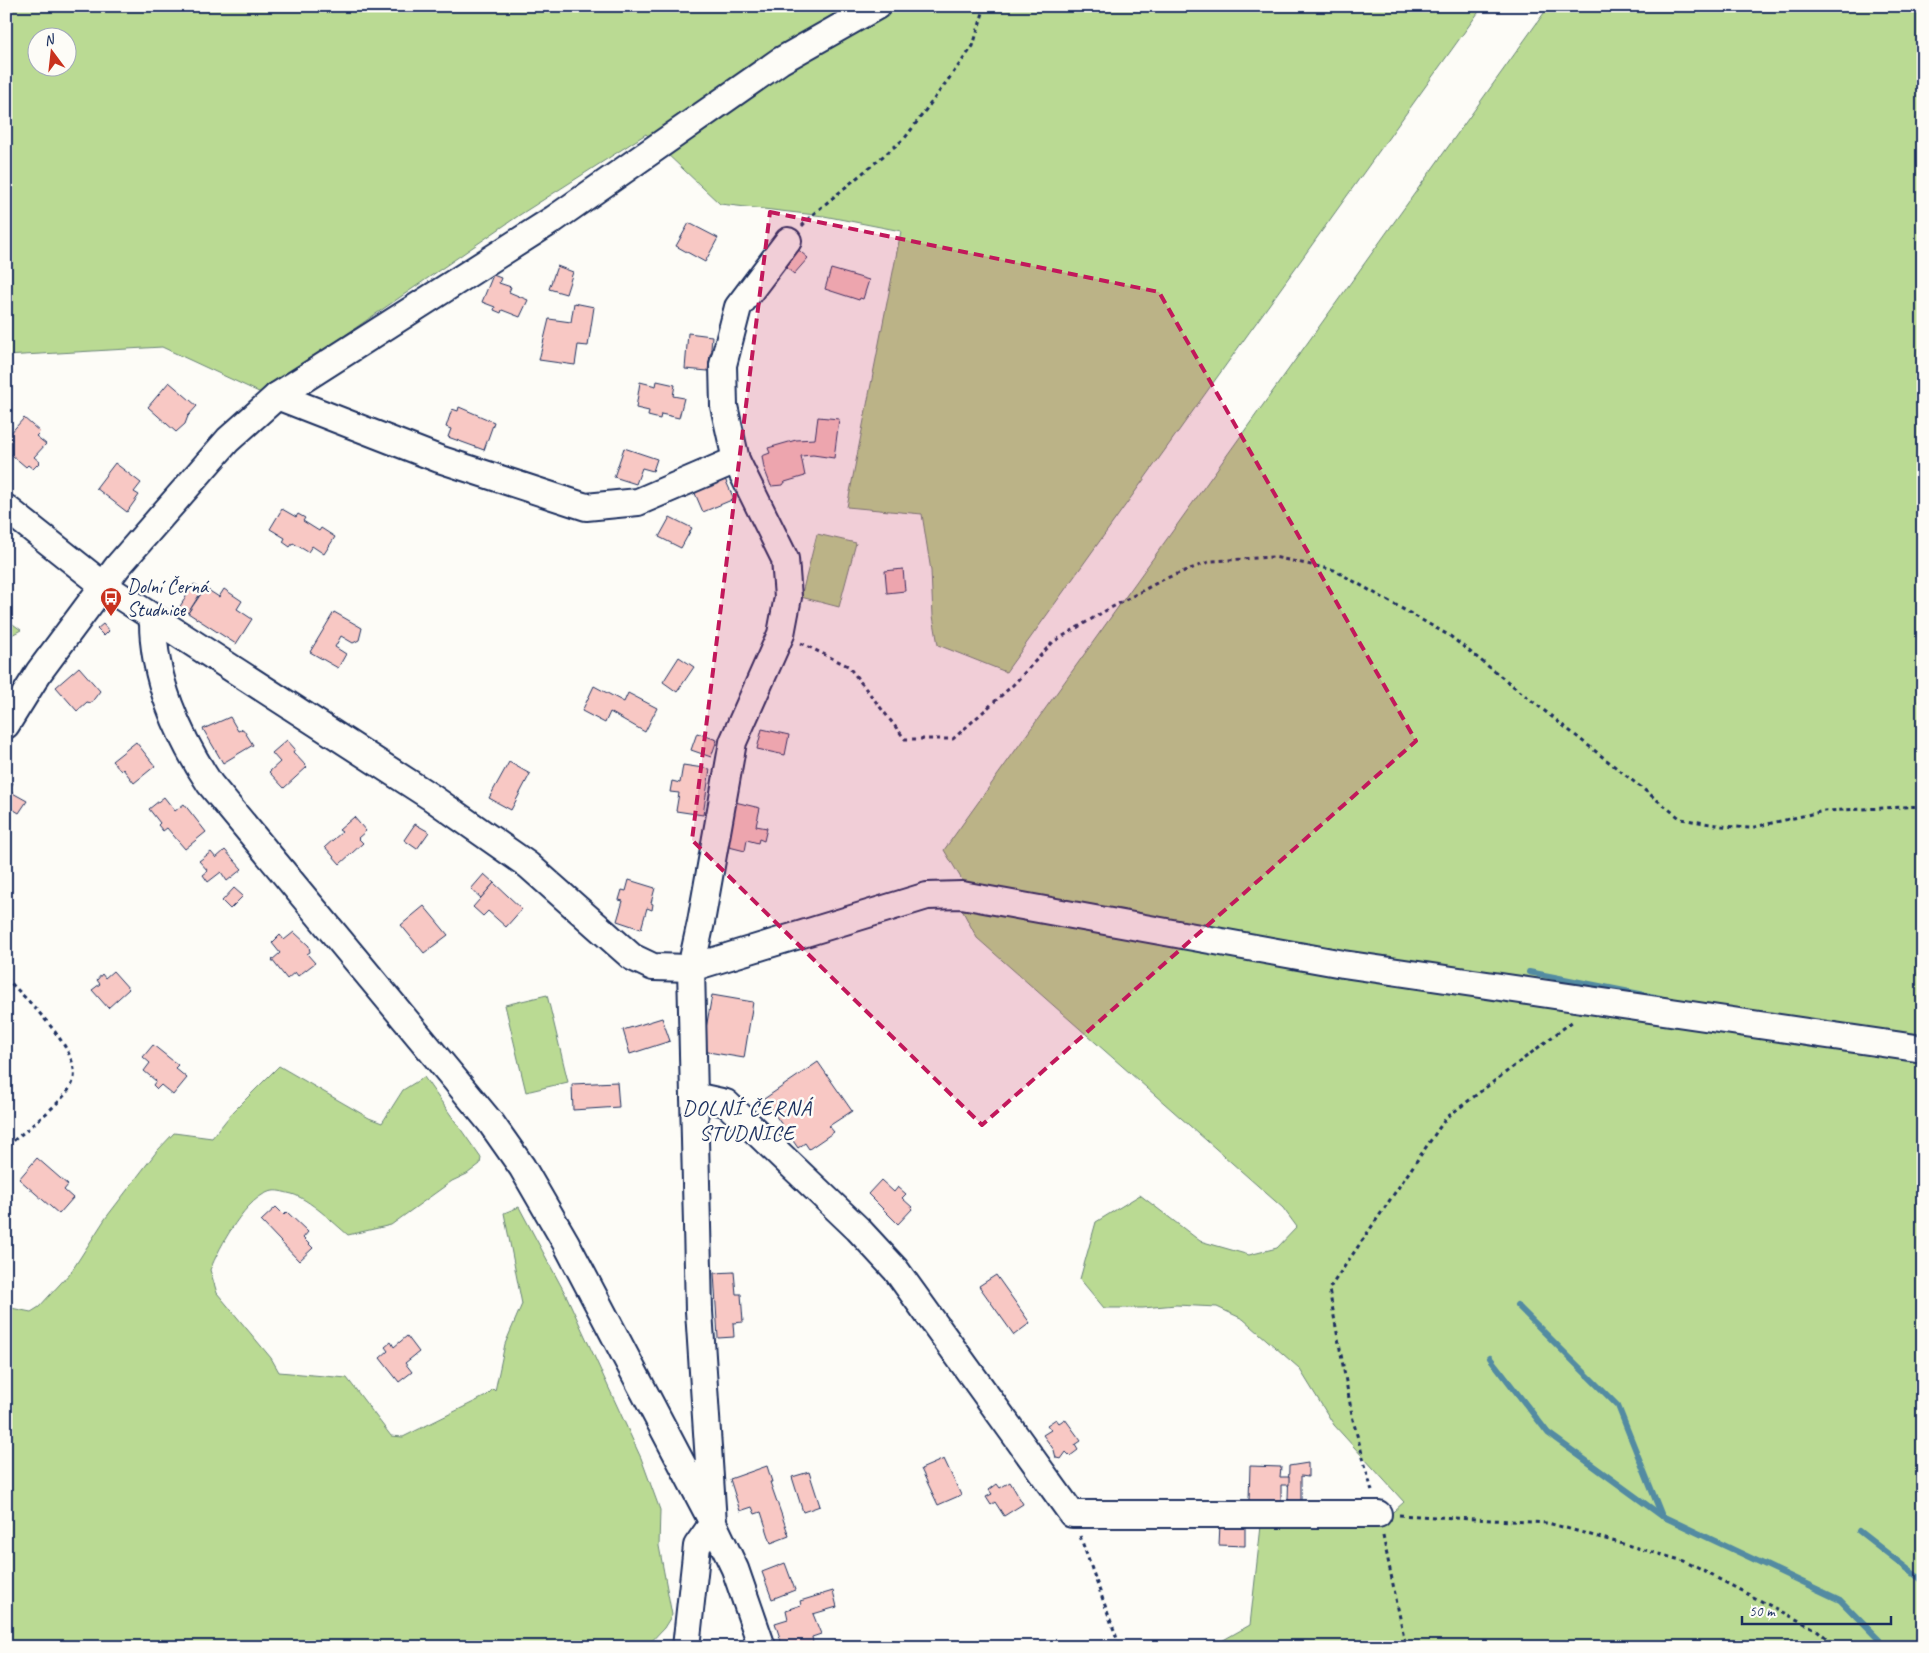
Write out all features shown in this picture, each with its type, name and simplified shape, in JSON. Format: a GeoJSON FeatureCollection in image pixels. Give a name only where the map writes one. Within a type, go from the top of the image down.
{"type":"FeatureCollection","features":[{"type":"Feature","properties":{"kind":"street"},"geometry":{"type":"LineString","coordinates":[[6,725],[39,672],[103,586],[228,440],[277,396],[554,219],[780,61],[877,6]]}},
{"type":"Feature","properties":{"kind":"street"},"geometry":{"type":"LineString","coordinates":[[686,1647],[697,1546],[713,1523],[699,1312],[691,968],[733,742],[781,634],[788,597],[785,559],[736,460],[724,406],[723,365],[738,307],[788,241]]}},
{"type":"Feature","properties":{"kind":"street"},"geometry":{"type":"LineString","coordinates":[[277,396],[439,459],[586,507],[638,502],[736,460]]}},
{"type":"Feature","properties":{"kind":"street"},"geometry":{"type":"LineString","coordinates":[[6,508],[103,586],[431,798],[528,865],[632,957],[653,967],[691,968],[918,898],[962,895],[1343,964],[1923,1049]]}},
{"type":"Feature","properties":{"kind":"street"},"geometry":{"type":"LineString","coordinates":[[153,618],[155,660],[174,716],[194,760],[210,784],[491,1123],[522,1167],[566,1243],[713,1523],[735,1569],[762,1647]]}},
{"type":"Feature","properties":{"kind":"street"},"geometry":{"type":"LineString","coordinates":[[694,1096],[726,1103],[851,1222],[896,1270],[1072,1514],[1378,1514]]}},
{"type":"Feature","properties":{"kind":"path"},"geometry":{"type":"LineString","coordinates":[[788,241],[812,215],[905,138],[973,46],[986,6]]}},
{"type":"Feature","properties":{"kind":"path"},"geometry":{"type":"LineString","coordinates":[[781,634],[848,666],[905,739],[953,738],[1013,685],[1053,642],[1105,611],[1164,578],[1211,561],[1274,557],[1334,570],[1450,636],[1681,819],[1722,826],[1750,828],[1824,811],[1923,806]]}},
{"type":"Feature","properties":{"kind":"path"},"geometry":{"type":"LineString","coordinates":[[6,978],[45,1020],[69,1052],[75,1073],[73,1083],[65,1094],[6,1147]]}},
{"type":"Feature","properties":{"kind":"path"},"geometry":{"type":"LineString","coordinates":[[1406,1647],[1378,1514],[1353,1420],[1329,1289],[1446,1118],[1599,1001]]}},
{"type":"Feature","properties":{"kind":"path"},"geometry":{"type":"LineString","coordinates":[[1072,1514],[1120,1647]]}},
{"type":"Feature","properties":{"kind":"path"},"geometry":{"type":"LineString","coordinates":[[1378,1514],[1548,1523],[1684,1562],[1817,1630],[1837,1647]]}},
{"type":"Feature","properties":{"kind":"highlighted area"},"geometry":{"type":"Polygon","coordinates":[[[770,212],[1159,292],[1416,741],[982,1125],[692,840],[770,212]]]}},
{"type":"Feature","properties":{"kind":"green space"},"geometry":{"type":"Polygon","coordinates":[[[6,6],[1054,8],[1055,6],[1483,6],[1006,672],[938,645],[933,616],[931,571],[922,514],[847,507],[901,231],[824,216],[720,204],[646,134],[518,216],[261,393],[162,347],[6,356],[6,6]]]}},
{"type":"Feature","properties":{"kind":"green space"},"geometry":{"type":"Polygon","coordinates":[[[1549,6],[1923,6],[1923,1037],[1345,952],[964,883],[944,850],[1549,6]]]}},
{"type":"Feature","properties":{"kind":"green space"},"geometry":{"type":"Polygon","coordinates":[[[817,534],[856,543],[839,607],[801,597],[817,534]]]}},
{"type":"Feature","properties":{"kind":"green space"},"geometry":{"type":"Polygon","coordinates":[[[6,619],[21,630],[6,638],[6,619]]]}},
{"type":"Feature","properties":{"kind":"green space"},"geometry":{"type":"Polygon","coordinates":[[[960,906],[1923,1061],[1923,1647],[1211,1647],[1250,1625],[1262,1517],[1384,1520],[1404,1502],[1334,1425],[1299,1368],[1243,1319],[1217,1307],[1176,1305],[1143,1308],[1104,1308],[1080,1279],[1096,1222],[1140,1195],[1200,1241],[1249,1255],[1277,1248],[1297,1227],[1283,1208],[977,938],[960,906]]]}},
{"type":"Feature","properties":{"kind":"green space"},"geometry":{"type":"Polygon","coordinates":[[[547,995],[568,1082],[526,1092],[505,1005],[547,995]]]}},
{"type":"Feature","properties":{"kind":"green space"},"geometry":{"type":"Polygon","coordinates":[[[279,1066],[369,1118],[382,1123],[403,1090],[424,1077],[481,1158],[480,1164],[467,1174],[452,1181],[391,1225],[348,1235],[321,1212],[299,1197],[277,1191],[263,1194],[253,1202],[235,1223],[214,1260],[210,1270],[217,1293],[271,1358],[279,1372],[347,1378],[391,1436],[403,1437],[486,1396],[493,1389],[495,1391],[505,1344],[522,1304],[504,1213],[519,1207],[567,1297],[641,1458],[660,1510],[659,1546],[672,1615],[664,1628],[646,1647],[6,1647],[6,1307],[31,1312],[39,1307],[71,1272],[105,1219],[157,1151],[174,1133],[212,1138],[232,1113],[279,1066]]]}},
{"type":"Feature","properties":{"kind":"building"},"geometry":{"type":"Polygon","coordinates":[[[689,223],[718,238],[705,262],[676,246],[689,223]]]}},
{"type":"Feature","properties":{"kind":"building"},"geometry":{"type":"Polygon","coordinates":[[[795,247],[808,258],[794,274],[781,263],[795,247]]]}},
{"type":"Feature","properties":{"kind":"building"},"geometry":{"type":"Polygon","coordinates":[[[557,266],[573,272],[566,294],[549,289],[557,266]]]}},
{"type":"Feature","properties":{"kind":"building"},"geometry":{"type":"Polygon","coordinates":[[[831,269],[869,280],[863,299],[860,298],[859,300],[825,289],[831,269]]]}},
{"type":"Feature","properties":{"kind":"building"},"geometry":{"type":"Polygon","coordinates":[[[493,275],[501,278],[499,283],[511,287],[509,292],[528,300],[520,317],[502,310],[501,313],[494,310],[495,307],[482,302],[493,275]]]}},
{"type":"Feature","properties":{"kind":"building"},"geometry":{"type":"Polygon","coordinates":[[[574,303],[594,307],[588,346],[578,345],[575,365],[539,360],[549,319],[571,322],[574,303]]]}},
{"type":"Feature","properties":{"kind":"building"},"geometry":{"type":"Polygon","coordinates":[[[688,333],[712,336],[711,349],[713,349],[713,354],[710,354],[708,371],[685,369],[688,333]]]}},
{"type":"Feature","properties":{"kind":"building"},"geometry":{"type":"Polygon","coordinates":[[[657,381],[675,385],[673,396],[684,398],[679,418],[661,414],[660,419],[648,416],[649,411],[636,408],[640,382],[656,386],[657,381]]]}},
{"type":"Feature","properties":{"kind":"building"},"geometry":{"type":"Polygon","coordinates":[[[169,382],[197,406],[188,416],[185,424],[176,432],[148,407],[169,382]]]}},
{"type":"Feature","properties":{"kind":"building"},"geometry":{"type":"Polygon","coordinates":[[[459,407],[494,422],[484,450],[448,437],[451,429],[446,427],[452,409],[458,411],[459,407]]]}},
{"type":"Feature","properties":{"kind":"building"},"geometry":{"type":"Polygon","coordinates":[[[818,417],[839,419],[834,458],[813,455],[801,456],[805,476],[785,482],[783,485],[771,486],[764,468],[762,456],[770,453],[768,448],[796,440],[815,439],[818,417]]]}},
{"type":"Feature","properties":{"kind":"building"},"geometry":{"type":"Polygon","coordinates":[[[24,418],[40,432],[36,436],[46,444],[34,457],[40,462],[33,469],[28,465],[26,467],[6,450],[6,446],[12,439],[8,436],[24,418]]]}},
{"type":"Feature","properties":{"kind":"building"},"geometry":{"type":"Polygon","coordinates":[[[624,448],[657,459],[653,471],[642,468],[636,484],[614,477],[624,448]]]}},
{"type":"Feature","properties":{"kind":"building"},"geometry":{"type":"Polygon","coordinates":[[[115,463],[141,483],[134,492],[139,495],[127,512],[96,488],[115,463]]]}},
{"type":"Feature","properties":{"kind":"building"},"geometry":{"type":"Polygon","coordinates":[[[725,479],[734,499],[703,512],[694,491],[725,479]]]}},
{"type":"Feature","properties":{"kind":"building"},"geometry":{"type":"Polygon","coordinates":[[[282,509],[296,517],[298,514],[305,518],[303,521],[319,531],[321,528],[335,537],[324,554],[312,546],[308,552],[293,543],[290,547],[283,542],[285,538],[270,529],[282,509]]]}},
{"type":"Feature","properties":{"kind":"building"},"geometry":{"type":"Polygon","coordinates":[[[670,517],[692,528],[681,548],[659,537],[670,517]]]}},
{"type":"Feature","properties":{"kind":"building"},"geometry":{"type":"Polygon","coordinates":[[[903,569],[905,591],[887,593],[885,571],[903,569]]]}},
{"type":"Feature","properties":{"kind":"building"},"geometry":{"type":"Polygon","coordinates":[[[194,584],[203,589],[188,613],[179,608],[194,584]]]}},
{"type":"Feature","properties":{"kind":"building"},"geometry":{"type":"Polygon","coordinates":[[[205,588],[219,597],[224,589],[242,601],[237,609],[252,619],[236,644],[188,613],[205,588]]]}},
{"type":"Feature","properties":{"kind":"building"},"geometry":{"type":"Polygon","coordinates":[[[334,612],[362,628],[359,640],[353,643],[341,636],[335,647],[346,654],[338,668],[310,652],[334,612]]]}},
{"type":"Feature","properties":{"kind":"building"},"geometry":{"type":"Polygon","coordinates":[[[103,624],[109,631],[104,636],[97,629],[103,624]]]}},
{"type":"Feature","properties":{"kind":"building"},"geometry":{"type":"Polygon","coordinates":[[[679,657],[694,667],[677,692],[663,682],[679,657]]]}},
{"type":"Feature","properties":{"kind":"building"},"geometry":{"type":"Polygon","coordinates":[[[79,667],[100,691],[91,703],[87,702],[77,711],[56,687],[79,667]]]}},
{"type":"Feature","properties":{"kind":"building"},"geometry":{"type":"Polygon","coordinates":[[[594,686],[624,702],[628,693],[657,708],[645,732],[610,712],[605,723],[582,711],[594,686]]]}},
{"type":"Feature","properties":{"kind":"building"},"geometry":{"type":"Polygon","coordinates":[[[230,717],[238,731],[243,729],[253,745],[223,763],[203,729],[230,717]]]}},
{"type":"Feature","properties":{"kind":"building"},"geometry":{"type":"Polygon","coordinates":[[[762,729],[789,735],[785,755],[757,749],[762,729]]]}},
{"type":"Feature","properties":{"kind":"building"},"geometry":{"type":"Polygon","coordinates":[[[697,733],[717,740],[711,757],[691,750],[697,733]]]}},
{"type":"Feature","properties":{"kind":"building"},"geometry":{"type":"Polygon","coordinates":[[[287,740],[295,749],[293,752],[307,767],[284,788],[269,772],[280,762],[272,753],[287,740]]]}},
{"type":"Feature","properties":{"kind":"building"},"geometry":{"type":"Polygon","coordinates":[[[136,742],[155,766],[134,783],[123,769],[121,771],[112,761],[136,742]]]}},
{"type":"Feature","properties":{"kind":"building"},"geometry":{"type":"Polygon","coordinates":[[[509,762],[530,774],[511,810],[489,798],[509,762]]]}},
{"type":"Feature","properties":{"kind":"building"},"geometry":{"type":"Polygon","coordinates":[[[683,765],[710,769],[703,815],[676,811],[679,793],[670,792],[672,781],[680,783],[683,765]]]}},
{"type":"Feature","properties":{"kind":"building"},"geometry":{"type":"Polygon","coordinates":[[[6,778],[13,783],[9,791],[27,801],[19,813],[6,805],[6,778]]]}},
{"type":"Feature","properties":{"kind":"building"},"geometry":{"type":"Polygon","coordinates":[[[164,797],[175,811],[184,804],[206,832],[185,849],[167,828],[163,831],[158,825],[160,823],[149,809],[164,797]]]}},
{"type":"Feature","properties":{"kind":"building"},"geometry":{"type":"Polygon","coordinates":[[[735,802],[760,808],[756,826],[767,828],[764,841],[759,839],[758,843],[747,840],[745,851],[725,846],[735,802]]]}},
{"type":"Feature","properties":{"kind":"building"},"geometry":{"type":"Polygon","coordinates":[[[354,817],[366,831],[358,838],[363,843],[340,864],[325,847],[342,832],[339,830],[354,817]]]}},
{"type":"Feature","properties":{"kind":"building"},"geometry":{"type":"Polygon","coordinates":[[[415,824],[429,832],[417,849],[404,840],[415,824]]]}},
{"type":"Feature","properties":{"kind":"building"},"geometry":{"type":"Polygon","coordinates":[[[225,850],[242,869],[227,881],[221,872],[208,882],[203,875],[208,871],[199,861],[211,852],[216,858],[225,850]]]}},
{"type":"Feature","properties":{"kind":"building"},"geometry":{"type":"Polygon","coordinates":[[[484,874],[494,883],[481,898],[471,889],[484,874]]]}},
{"type":"Feature","properties":{"kind":"building"},"geometry":{"type":"Polygon","coordinates":[[[629,880],[655,888],[651,903],[653,904],[652,910],[647,908],[641,929],[617,921],[623,901],[619,900],[622,890],[626,891],[629,880]]]}},
{"type":"Feature","properties":{"kind":"building"},"geometry":{"type":"Polygon","coordinates":[[[494,883],[522,909],[506,927],[488,911],[483,916],[473,907],[494,883]]]}},
{"type":"Feature","properties":{"kind":"building"},"geometry":{"type":"Polygon","coordinates":[[[234,888],[243,896],[230,909],[222,901],[234,888]]]}},
{"type":"Feature","properties":{"kind":"building"},"geometry":{"type":"Polygon","coordinates":[[[424,906],[448,935],[424,953],[401,925],[424,906]]]}},
{"type":"Feature","properties":{"kind":"building"},"geometry":{"type":"Polygon","coordinates":[[[294,932],[309,946],[310,952],[307,954],[315,963],[298,976],[295,972],[287,979],[272,960],[280,953],[272,943],[280,935],[284,940],[294,932]]]}},
{"type":"Feature","properties":{"kind":"building"},"geometry":{"type":"Polygon","coordinates":[[[113,971],[129,989],[108,1008],[92,990],[100,984],[97,980],[102,974],[105,978],[113,971]]]}},
{"type":"Feature","properties":{"kind":"building"},"geometry":{"type":"Polygon","coordinates":[[[712,995],[753,1002],[744,1058],[702,1051],[712,995]]]}},
{"type":"Feature","properties":{"kind":"building"},"geometry":{"type":"Polygon","coordinates":[[[662,1018],[670,1041],[630,1054],[623,1030],[662,1018]]]}},
{"type":"Feature","properties":{"kind":"building"},"geometry":{"type":"Polygon","coordinates":[[[153,1045],[178,1065],[175,1068],[187,1078],[173,1095],[161,1085],[157,1089],[153,1085],[156,1081],[144,1071],[150,1063],[143,1057],[153,1045]]]}},
{"type":"Feature","properties":{"kind":"building"},"geometry":{"type":"Polygon","coordinates":[[[818,1062],[852,1111],[829,1126],[834,1132],[809,1149],[805,1143],[798,1148],[764,1099],[818,1062]]]}},
{"type":"Feature","properties":{"kind":"building"},"geometry":{"type":"Polygon","coordinates":[[[617,1082],[619,1107],[573,1110],[572,1084],[617,1082]]]}},
{"type":"Feature","properties":{"kind":"building"},"geometry":{"type":"Polygon","coordinates":[[[37,1158],[68,1185],[64,1190],[73,1198],[59,1214],[19,1179],[37,1158]]]}},
{"type":"Feature","properties":{"kind":"building"},"geometry":{"type":"Polygon","coordinates":[[[881,1180],[894,1192],[898,1187],[906,1194],[902,1198],[913,1208],[898,1224],[868,1194],[881,1180]]]}},
{"type":"Feature","properties":{"kind":"building"},"geometry":{"type":"Polygon","coordinates":[[[276,1207],[284,1215],[287,1212],[308,1232],[303,1238],[313,1248],[299,1261],[261,1221],[276,1207]]]}},
{"type":"Feature","properties":{"kind":"building"},"geometry":{"type":"Polygon","coordinates":[[[734,1272],[736,1294],[741,1294],[743,1322],[733,1323],[734,1337],[718,1338],[714,1273],[734,1272]]]}},
{"type":"Feature","properties":{"kind":"building"},"geometry":{"type":"Polygon","coordinates":[[[996,1275],[1030,1323],[1014,1335],[979,1286],[996,1275]]]}},
{"type":"Feature","properties":{"kind":"building"},"geometry":{"type":"Polygon","coordinates":[[[407,1336],[419,1352],[405,1363],[412,1372],[399,1382],[380,1358],[388,1351],[385,1347],[391,1342],[394,1347],[407,1336]]]}},
{"type":"Feature","properties":{"kind":"building"},"geometry":{"type":"Polygon","coordinates":[[[1056,1419],[1059,1423],[1065,1419],[1081,1441],[1075,1445],[1078,1450],[1070,1456],[1066,1452],[1061,1459],[1056,1458],[1054,1450],[1043,1435],[1051,1430],[1047,1425],[1056,1419]]]}},
{"type":"Feature","properties":{"kind":"building"},"geometry":{"type":"Polygon","coordinates":[[[944,1459],[961,1495],[938,1505],[921,1469],[944,1459]]]}},
{"type":"Feature","properties":{"kind":"building"},"geometry":{"type":"Polygon","coordinates":[[[1308,1463],[1308,1477],[1301,1476],[1301,1500],[1288,1500],[1289,1466],[1308,1463]]]}},
{"type":"Feature","properties":{"kind":"building"},"geometry":{"type":"Polygon","coordinates":[[[767,1466],[772,1482],[770,1482],[789,1536],[771,1543],[761,1512],[755,1514],[752,1507],[740,1511],[730,1479],[767,1466]]]}},
{"type":"Feature","properties":{"kind":"building"},"geometry":{"type":"Polygon","coordinates":[[[1250,1466],[1281,1467],[1280,1477],[1289,1477],[1289,1485],[1281,1485],[1281,1500],[1249,1500],[1250,1466]]]}},
{"type":"Feature","properties":{"kind":"building"},"geometry":{"type":"Polygon","coordinates":[[[809,1472],[820,1506],[803,1512],[792,1477],[809,1472]]]}},
{"type":"Feature","properties":{"kind":"building"},"geometry":{"type":"Polygon","coordinates":[[[1010,1482],[1023,1504],[1004,1516],[995,1502],[991,1505],[986,1497],[992,1494],[989,1490],[997,1484],[1000,1488],[1010,1482]]]}},
{"type":"Feature","properties":{"kind":"building"},"geometry":{"type":"Polygon","coordinates":[[[1220,1524],[1245,1525],[1245,1546],[1219,1545],[1220,1524]]]}},
{"type":"Feature","properties":{"kind":"building"},"geometry":{"type":"Polygon","coordinates":[[[785,1563],[795,1590],[772,1599],[762,1572],[785,1563]]]}},
{"type":"Feature","properties":{"kind":"building"},"geometry":{"type":"Polygon","coordinates":[[[833,1591],[837,1607],[813,1614],[821,1634],[812,1637],[813,1643],[802,1647],[783,1647],[775,1623],[788,1619],[786,1610],[801,1605],[800,1601],[833,1591]]]}},
{"type":"Feature","properties":{"kind":"waterway"},"geometry":{"type":"LineString","coordinates":[[1529,972],[1660,998]]}},
{"type":"Feature","properties":{"kind":"waterway"},"geometry":{"type":"LineString","coordinates":[[1517,1305],[1618,1406],[1662,1516]]}},
{"type":"Feature","properties":{"kind":"waterway"},"geometry":{"type":"LineString","coordinates":[[1490,1358],[1548,1433],[1662,1516],[1840,1600],[1886,1647]]}},
{"type":"Feature","properties":{"kind":"waterway"},"geometry":{"type":"LineString","coordinates":[[1859,1531],[1923,1581]]}},
{"type":"Feature","properties":{"kind":"place","name":"Dolní Černá Studnice"},"geometry":{"type":"Point","coordinates":[111,617]}},
{"type":"Feature","properties":{"kind":"district","name":"DOLNÍ ČERNÁ STUDNICE"},"geometry":{"type":"Point","coordinates":[747,1120]}}]}
